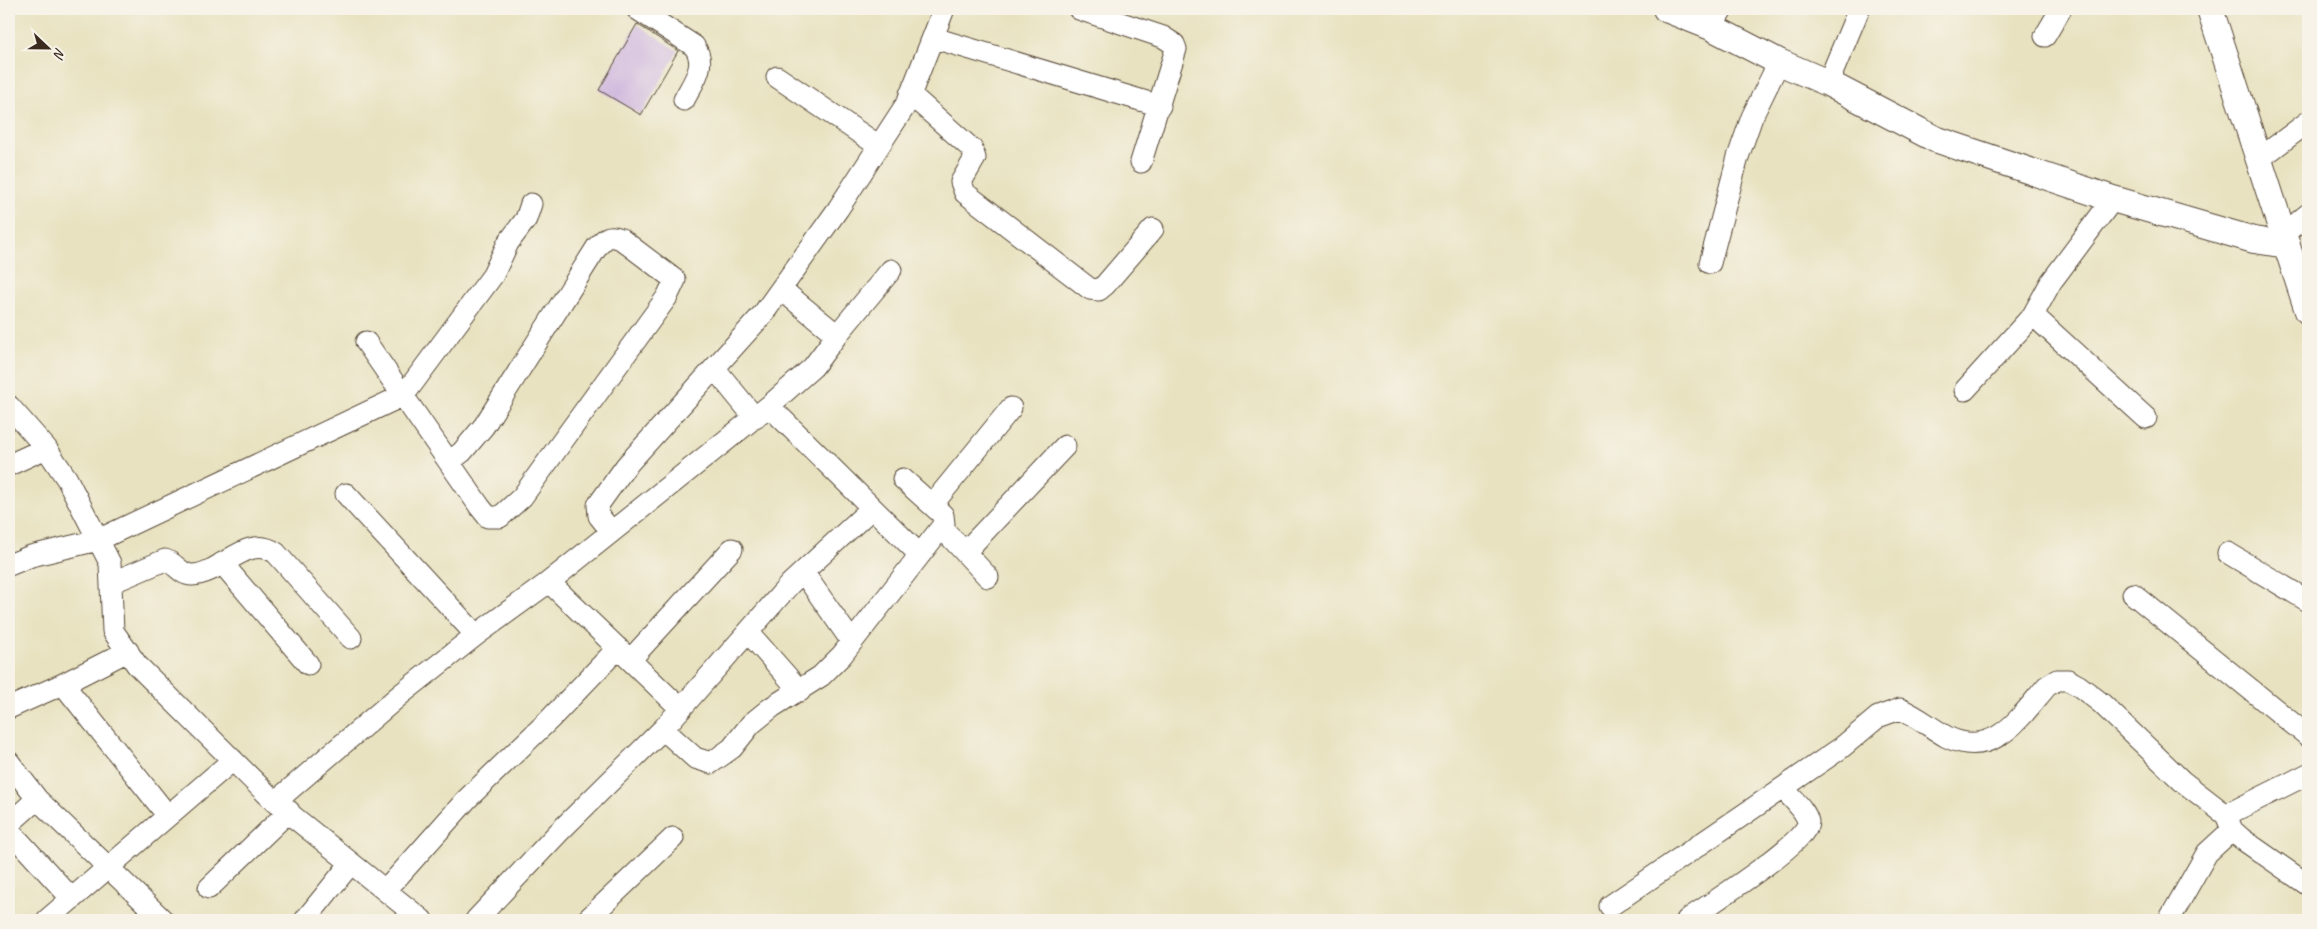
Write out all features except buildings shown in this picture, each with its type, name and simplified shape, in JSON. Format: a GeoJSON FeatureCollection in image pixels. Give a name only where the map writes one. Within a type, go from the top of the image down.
{"type":"FeatureCollection","features":[{"type":"Feature","properties":{"kind":"street"},"geometry":{"type":"LineString","coordinates":[[637,9],[694,46],[698,52],[701,62],[699,70],[684,100]]}},
{"type":"Feature","properties":{"kind":"street"},"geometry":{"type":"LineString","coordinates":[[611,531],[597,510],[603,497],[626,466],[684,399],[715,369],[782,290],[879,146],[910,94],[944,9]]}},
{"type":"Feature","properties":{"kind":"street"},"geometry":{"type":"LineString","coordinates":[[1079,9],[1163,37],[1174,44],[1176,49],[1160,106],[1140,162]]}},
{"type":"Feature","properties":{"kind":"street"},"geometry":{"type":"LineString","coordinates":[[1666,9],[1716,18],[1779,62],[1828,84],[1934,140],[2113,199],[2254,240],[2285,240],[2308,214]]}},
{"type":"Feature","properties":{"kind":"street"},"geometry":{"type":"LineString","coordinates":[[1828,84],[1859,9]]}},
{"type":"Feature","properties":{"kind":"street"},"geometry":{"type":"LineString","coordinates":[[2045,36],[2062,9]]}},
{"type":"Feature","properties":{"kind":"street"},"geometry":{"type":"LineString","coordinates":[[2210,9],[2308,311]]}},
{"type":"Feature","properties":{"kind":"street"},"geometry":{"type":"LineString","coordinates":[[934,38],[1160,106]]}},
{"type":"Feature","properties":{"kind":"street"},"geometry":{"type":"LineString","coordinates":[[1710,263],[1738,157],[1752,117],[1779,62]]}},
{"type":"Feature","properties":{"kind":"street"},"geometry":{"type":"LineString","coordinates":[[777,78],[879,146]]}},
{"type":"Feature","properties":{"kind":"street"},"geometry":{"type":"LineString","coordinates":[[910,94],[972,149],[975,158],[961,182],[964,192],[1090,289],[1100,290],[1153,229]]}},
{"type":"Feature","properties":{"kind":"street"},"geometry":{"type":"LineString","coordinates":[[2259,159],[2308,122]]}},
{"type":"Feature","properties":{"kind":"street"},"geometry":{"type":"LineString","coordinates":[[1965,390],[2033,315],[2051,282],[2113,199]]}},
{"type":"Feature","properties":{"kind":"street"},"geometry":{"type":"LineString","coordinates":[[9,564],[31,556],[98,540],[404,395],[493,275],[508,242],[526,219],[532,204]]}},
{"type":"Feature","properties":{"kind":"street"},"geometry":{"type":"LineString","coordinates":[[366,342],[404,395],[449,462],[488,517],[500,517],[522,497],[548,462],[667,298],[674,286],[674,280],[621,239],[612,235],[606,237],[597,247],[484,426],[462,452],[449,462]]}},
{"type":"Feature","properties":{"kind":"street"},"geometry":{"type":"LineString","coordinates":[[209,888],[282,806],[400,695],[476,635],[549,582],[762,412],[813,367],[891,270]]}},
{"type":"Feature","properties":{"kind":"street"},"geometry":{"type":"LineString","coordinates":[[782,290],[837,335]]}},
{"type":"Feature","properties":{"kind":"street"},"geometry":{"type":"LineString","coordinates":[[2033,315],[2146,418]]}},
{"type":"Feature","properties":{"kind":"street"},"geometry":{"type":"LineString","coordinates":[[715,369],[872,508],[920,555]]}},
{"type":"Feature","properties":{"kind":"street"},"geometry":{"type":"LineString","coordinates":[[9,407],[46,448],[67,479],[110,563],[113,630],[137,665],[282,806],[422,920]]}},
{"type":"Feature","properties":{"kind":"street"},"geometry":{"type":"LineString","coordinates":[[932,505],[1011,408]]}},
{"type":"Feature","properties":{"kind":"street"},"geometry":{"type":"LineString","coordinates":[[965,552],[1065,446]]}},
{"type":"Feature","properties":{"kind":"street"},"geometry":{"type":"LineString","coordinates":[[9,465],[46,448]]}},
{"type":"Feature","properties":{"kind":"street"},"geometry":{"type":"LineString","coordinates":[[663,729],[695,758],[711,763],[732,748],[751,724],[772,707],[821,676],[852,642],[942,528],[943,515],[903,479]]}},
{"type":"Feature","properties":{"kind":"street"},"geometry":{"type":"LineString","coordinates":[[346,494],[476,635]]}},
{"type":"Feature","properties":{"kind":"street"},"geometry":{"type":"LineString","coordinates":[[476,920],[559,832],[663,729],[803,572],[872,508]]}},
{"type":"Feature","properties":{"kind":"street"},"geometry":{"type":"LineString","coordinates":[[942,528],[988,577]]}},
{"type":"Feature","properties":{"kind":"street"},"geometry":{"type":"LineString","coordinates":[[111,583],[166,560],[185,574],[201,574],[252,547],[269,548],[276,553],[351,638]]}},
{"type":"Feature","properties":{"kind":"street"},"geometry":{"type":"LineString","coordinates":[[386,890],[467,799],[550,719],[624,653],[732,549]]}},
{"type":"Feature","properties":{"kind":"street"},"geometry":{"type":"LineString","coordinates":[[2228,553],[2308,601]]}},
{"type":"Feature","properties":{"kind":"street"},"geometry":{"type":"LineString","coordinates":[[222,563],[308,664]]}},
{"type":"Feature","properties":{"kind":"street"},"geometry":{"type":"LineString","coordinates":[[803,572],[852,642]]}},
{"type":"Feature","properties":{"kind":"street"},"geometry":{"type":"LineString","coordinates":[[549,582],[681,709]]}},
{"type":"Feature","properties":{"kind":"street"},"geometry":{"type":"LineString","coordinates":[[2133,594],[2308,736]]}},
{"type":"Feature","properties":{"kind":"street"},"geometry":{"type":"LineString","coordinates":[[748,632],[800,691]]}},
{"type":"Feature","properties":{"kind":"street"},"geometry":{"type":"LineString","coordinates":[[9,708],[63,684],[128,651]]}},
{"type":"Feature","properties":{"kind":"street"},"geometry":{"type":"LineString","coordinates":[[1610,906],[1841,748],[1878,717],[1900,709],[1948,737],[1979,744],[2000,737],[2048,686],[2057,680],[2068,680],[2101,703],[2182,782],[2308,885]]}},
{"type":"Feature","properties":{"kind":"street"},"geometry":{"type":"LineString","coordinates":[[63,684],[168,816]]}},
{"type":"Feature","properties":{"kind":"street"},"geometry":{"type":"LineString","coordinates":[[47,920],[233,760]]}},
{"type":"Feature","properties":{"kind":"street"},"geometry":{"type":"LineString","coordinates":[[9,762],[37,799],[163,920]]}},
{"type":"Feature","properties":{"kind":"street"},"geometry":{"type":"LineString","coordinates":[[2169,920],[2207,853],[2229,822],[2308,774]]}},
{"type":"Feature","properties":{"kind":"street"},"geometry":{"type":"LineString","coordinates":[[1686,920],[1790,847],[1806,832],[1809,823],[1806,817],[1783,788]]}},
{"type":"Feature","properties":{"kind":"street"},"geometry":{"type":"LineString","coordinates":[[9,824],[37,799]]}},
{"type":"Feature","properties":{"kind":"street"},"geometry":{"type":"LineString","coordinates":[[9,830],[72,899]]}},
{"type":"Feature","properties":{"kind":"street"},"geometry":{"type":"LineString","coordinates":[[587,920],[673,838]]}},
{"type":"Feature","properties":{"kind":"street"},"geometry":{"type":"LineString","coordinates":[[305,920],[351,863]]}}]}
